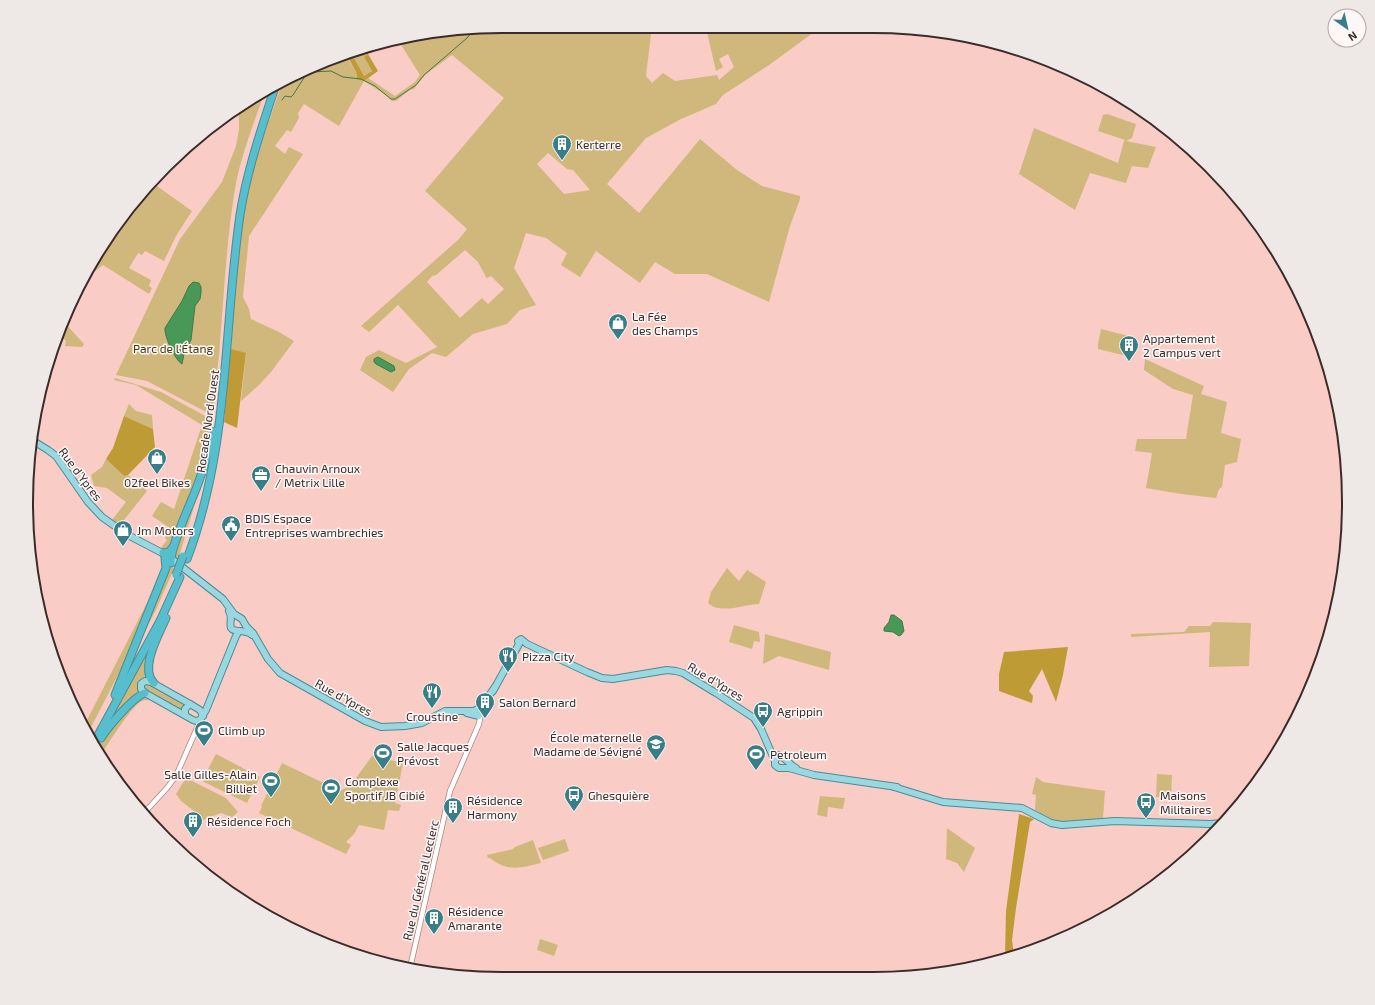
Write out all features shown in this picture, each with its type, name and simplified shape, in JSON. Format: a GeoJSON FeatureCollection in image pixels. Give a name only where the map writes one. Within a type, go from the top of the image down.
{"type":"FeatureCollection","features":[{"type":"Feature","properties":{"kind":"highway","name":"Rocade Nord Ouest"},"geometry":{"type":"LineString","coordinates":[[94,733],[178,576],[205,501],[213,470],[216,429],[219,414],[242,201],[252,158],[273,93]]}},
{"type":"Feature","properties":{"kind":"highway","name":"Rocade Nord Ouest"},"geometry":{"type":"LineString","coordinates":[[219,414],[231,251],[236,212],[248,156],[268,96]]}},
{"type":"Feature","properties":{"kind":"highway"},"geometry":{"type":"LineString","coordinates":[[115,695],[199,483],[216,429]]}},
{"type":"Feature","properties":{"kind":"highway","name":"Rocade Nord Ouest"},"geometry":{"type":"LineString","coordinates":[[97,738],[157,627],[176,586],[178,576]]}},
{"type":"Feature","properties":{"kind":"highway"},"geometry":{"type":"LineString","coordinates":[[154,683],[149,675],[148,663],[172,603],[176,586]]}},
{"type":"Feature","properties":{"kind":"highway"},"geometry":{"type":"LineString","coordinates":[[99,742],[114,721],[139,696],[146,693]]}},
{"type":"Feature","properties":{"kind":"main road","name":"Rue d'Ypres"},"geometry":{"type":"LineString","coordinates":[[37,443],[50,451],[57,458],[88,502],[100,515],[117,528],[154,549],[226,607],[231,613],[231,625]]}},
{"type":"Feature","properties":{"kind":"main road","name":"Rue d'Ypres"},"geometry":{"type":"LineString","coordinates":[[169,561],[223,599],[234,614],[253,632],[270,661],[284,676],[372,724],[387,727],[413,725],[423,722],[444,711],[477,713],[522,643],[602,678],[613,678],[667,670],[680,672],[716,693],[752,717],[758,723],[775,761]]}},
{"type":"Feature","properties":{"kind":"main road"},"geometry":{"type":"LineString","coordinates":[[202,717],[199,709],[154,683],[148,681],[142,682],[141,688],[146,693],[197,721],[202,717],[240,631],[244,627],[241,620],[235,618],[231,625],[233,646]]}},
{"type":"Feature","properties":{"kind":"main road"},"geometry":{"type":"LineString","coordinates":[[231,625],[234,631],[240,631]]}},
{"type":"Feature","properties":{"kind":"main road","name":"Rue d'Ypres"},"geometry":{"type":"LineString","coordinates":[[240,631],[250,632],[258,642]]}},
{"type":"Feature","properties":{"kind":"main road"},"geometry":{"type":"LineString","coordinates":[[199,709],[209,701]]}},
{"type":"Feature","properties":{"kind":"main road"},"geometry":{"type":"LineString","coordinates":[[185,715],[185,709],[190,704]]}},
{"type":"Feature","properties":{"kind":"main road","name":"Rue d'Ypres"},"geometry":{"type":"LineString","coordinates":[[768,743],[774,752],[782,756]]}},
{"type":"Feature","properties":{"kind":"main road"},"geometry":{"type":"LineString","coordinates":[[812,774],[794,767],[782,756],[777,757],[775,761],[776,767],[789,768],[812,774],[894,787],[943,802],[1029,810],[1052,823],[1062,826],[1106,821],[1214,824]]}},
{"type":"Feature","properties":{"kind":"main road"},"geometry":{"type":"LineString","coordinates":[[783,768],[787,765],[787,761]]}},
{"type":"Feature","properties":{"kind":"main road"},"geometry":{"type":"LineString","coordinates":[[1205,824],[1213,825]]}},
{"type":"Feature","properties":{"kind":"street","name":"Rue du Général Leclerc"},"geometry":{"type":"LineString","coordinates":[[411,963],[450,791],[476,731],[478,721],[477,713]]}},
{"type":"Feature","properties":{"kind":"street"},"geometry":{"type":"LineString","coordinates":[[148,809],[174,779],[202,717]]}},
{"type":"Feature","properties":{"kind":"street"},"geometry":{"type":"LineString","coordinates":[[193,720],[196,725],[196,730]]}},
{"type":"Feature","properties":{"kind":"green space"},"geometry":{"type":"Polygon","coordinates":[[[502,33],[650,33],[651,34],[646,76],[652,83],[663,73],[675,81],[717,75],[719,80],[734,67],[728,54],[719,59],[723,67],[716,71],[707,33],[813,33],[769,65],[723,95],[716,104],[681,119],[646,138],[607,184],[639,213],[700,139],[737,170],[762,186],[800,196],[769,302],[707,274],[675,274],[655,262],[640,283],[596,251],[580,277],[561,265],[567,253],[546,238],[526,233],[514,268],[536,305],[520,310],[507,324],[473,334],[446,357],[432,353],[409,369],[393,392],[360,370],[366,357],[379,350],[406,363],[437,347],[398,305],[369,332],[361,326],[459,239],[467,229],[425,191],[504,98],[452,55],[425,75],[414,89],[410,90],[396,101],[392,101],[364,81],[368,78],[395,96],[415,82],[420,75],[401,44],[441,37],[502,33]],[[548,153],[537,164],[564,194],[590,190],[573,170],[567,169],[548,153]],[[465,250],[436,275],[432,276],[427,282],[460,318],[482,298],[488,304],[504,289],[491,276],[486,277],[478,262],[465,250]]]}},
{"type":"Feature","properties":{"kind":"green space"},"geometry":{"type":"Polygon","coordinates":[[[367,53],[364,57],[372,71],[364,76],[354,57],[367,53]]]}},
{"type":"Feature","properties":{"kind":"green space"},"geometry":{"type":"Polygon","coordinates":[[[349,59],[357,74],[364,81],[339,126],[304,104],[298,113],[299,118],[291,132],[287,130],[275,146],[285,154],[289,147],[303,154],[249,236],[243,297],[249,309],[251,319],[294,341],[271,372],[241,401],[246,354],[231,349],[241,233],[247,194],[254,165],[280,89],[295,81],[349,59]]]}},
{"type":"Feature","properties":{"kind":"green space","name":"Parc de l'Étang"},"geometry":{"type":"Polygon","coordinates":[[[262,100],[245,148],[236,183],[228,247],[219,355],[212,415],[147,381],[116,375],[180,239],[222,182],[236,146],[239,130],[239,114],[262,100]]]}},
{"type":"Feature","properties":{"kind":"green space"},"geometry":{"type":"Polygon","coordinates":[[[1107,114],[1136,124],[1132,138],[1126,141],[1156,147],[1148,168],[1132,166],[1126,183],[1090,173],[1075,210],[1019,174],[1034,128],[1118,163],[1125,140],[1098,131],[1103,115],[1107,114]]]}},
{"type":"Feature","properties":{"kind":"green space"},"geometry":{"type":"Polygon","coordinates":[[[157,186],[192,211],[176,236],[164,261],[145,251],[142,255],[138,253],[129,268],[151,280],[149,286],[152,288],[149,294],[103,265],[93,273],[112,242],[130,217],[157,186]]]}},
{"type":"Feature","properties":{"kind":"green space"},"geometry":{"type":"Polygon","coordinates":[[[68,326],[84,344],[82,347],[65,346],[66,341],[63,338],[68,326]]]}},
{"type":"Feature","properties":{"kind":"green space"},"geometry":{"type":"Polygon","coordinates":[[[1101,329],[1133,337],[1127,356],[1098,349],[1101,329]]]}},
{"type":"Feature","properties":{"kind":"green space"},"geometry":{"type":"Polygon","coordinates":[[[1145,359],[1204,386],[1201,394],[1227,402],[1221,433],[1241,439],[1237,462],[1225,465],[1222,487],[1219,489],[1216,498],[1146,488],[1152,453],[1135,451],[1137,439],[1186,439],[1193,395],[1173,389],[1144,370],[1145,359]]]}},
{"type":"Feature","properties":{"kind":"green space"},"geometry":{"type":"Polygon","coordinates":[[[115,378],[161,392],[211,419],[205,456],[170,547],[164,550],[160,549],[167,540],[165,538],[170,528],[152,516],[161,502],[174,509],[202,425],[136,385],[114,380],[115,378]]]}},
{"type":"Feature","properties":{"kind":"green space"},"geometry":{"type":"Polygon","coordinates":[[[129,404],[136,411],[152,415],[153,429],[124,416],[129,404]]]}},
{"type":"Feature","properties":{"kind":"green space"},"geometry":{"type":"Polygon","coordinates":[[[106,459],[124,476],[128,475],[147,491],[120,525],[112,520],[126,502],[107,488],[94,486],[91,475],[102,467],[106,459]]]}},
{"type":"Feature","properties":{"kind":"green space"},"geometry":{"type":"Polygon","coordinates":[[[200,487],[178,560],[174,557],[175,549],[200,487]]]}},
{"type":"Feature","properties":{"kind":"green space"},"geometry":{"type":"Polygon","coordinates":[[[172,567],[174,569],[155,612],[140,640],[167,571],[172,567]]]}},
{"type":"Feature","properties":{"kind":"green space"},"geometry":{"type":"Polygon","coordinates":[[[727,568],[739,581],[747,570],[766,582],[759,604],[726,609],[713,606],[708,603],[711,592],[727,568]]]}},
{"type":"Feature","properties":{"kind":"green space"},"geometry":{"type":"Polygon","coordinates":[[[150,597],[129,654],[91,728],[87,720],[150,597]]]}},
{"type":"Feature","properties":{"kind":"green space"},"geometry":{"type":"Polygon","coordinates":[[[1213,622],[1251,623],[1249,666],[1209,667],[1210,632],[1131,637],[1131,634],[1184,632],[1189,626],[1210,626],[1213,622]]]}},
{"type":"Feature","properties":{"kind":"green space"},"geometry":{"type":"Polygon","coordinates":[[[734,625],[759,632],[760,642],[754,641],[752,649],[729,642],[734,625]]]}},
{"type":"Feature","properties":{"kind":"green space"},"geometry":{"type":"Polygon","coordinates":[[[765,634],[831,652],[829,670],[779,656],[763,664],[765,634]]]}},
{"type":"Feature","properties":{"kind":"green space"},"geometry":{"type":"Polygon","coordinates":[[[150,648],[146,676],[141,679],[137,686],[139,693],[109,722],[150,648]]]}},
{"type":"Feature","properties":{"kind":"green space"},"geometry":{"type":"Polygon","coordinates":[[[145,682],[187,704],[182,712],[145,691],[143,685],[145,682]]]}},
{"type":"Feature","properties":{"kind":"green space"},"geometry":{"type":"Polygon","coordinates":[[[144,697],[147,697],[149,700],[142,701],[133,709],[104,750],[100,744],[107,734],[118,719],[144,697]]]}},
{"type":"Feature","properties":{"kind":"green space"},"geometry":{"type":"Polygon","coordinates":[[[216,754],[260,777],[247,803],[202,781],[216,754]]]}},
{"type":"Feature","properties":{"kind":"green space","name":"Complexe Sportif JB Cibié"},"geometry":{"type":"Polygon","coordinates":[[[372,756],[403,763],[395,803],[401,805],[399,811],[388,810],[384,830],[359,825],[354,834],[346,842],[351,845],[346,854],[259,813],[282,763],[340,791],[351,785],[372,756]]]}},
{"type":"Feature","properties":{"kind":"green space"},"geometry":{"type":"Polygon","coordinates":[[[1157,774],[1172,775],[1171,798],[1156,797],[1157,774]]]}},
{"type":"Feature","properties":{"kind":"green space"},"geometry":{"type":"Polygon","coordinates":[[[1036,777],[1043,782],[1105,791],[1103,818],[1078,823],[1064,823],[1052,820],[1043,815],[1035,810],[1036,795],[1032,794],[1036,777]]]}},
{"type":"Feature","properties":{"kind":"green space"},"geometry":{"type":"Polygon","coordinates":[[[186,778],[226,798],[238,812],[232,817],[221,813],[200,821],[194,811],[181,801],[176,794],[186,778]]]}},
{"type":"Feature","properties":{"kind":"green space"},"geometry":{"type":"Polygon","coordinates":[[[820,796],[845,798],[843,809],[828,807],[827,817],[817,815],[820,796]]]}},
{"type":"Feature","properties":{"kind":"green space"},"geometry":{"type":"Polygon","coordinates":[[[947,828],[975,848],[964,872],[957,863],[946,859],[947,828]]]}},
{"type":"Feature","properties":{"kind":"green space"},"geometry":{"type":"Polygon","coordinates":[[[565,839],[569,851],[543,860],[538,848],[565,839]]]}},
{"type":"Feature","properties":{"kind":"green space"},"geometry":{"type":"Polygon","coordinates":[[[533,840],[541,863],[514,868],[502,865],[488,858],[487,855],[513,849],[533,840]]]}},
{"type":"Feature","properties":{"kind":"green space"},"geometry":{"type":"Polygon","coordinates":[[[540,939],[558,945],[554,956],[537,950],[540,939]]]}},
{"type":"Feature","properties":{"kind":"shaded area"},"geometry":{"type":"Polygon","coordinates":[[[368,54],[378,71],[364,81],[357,79],[357,74],[349,59],[354,57],[364,76],[372,71],[364,57],[368,54]]]}},
{"type":"Feature","properties":{"kind":"shaded area"},"geometry":{"type":"Polygon","coordinates":[[[193,282],[199,283],[201,293],[200,299],[195,306],[191,340],[184,354],[182,364],[170,348],[165,328],[182,301],[189,286],[193,282]]]}},
{"type":"Feature","properties":{"kind":"shaded area"},"geometry":{"type":"Polygon","coordinates":[[[231,349],[246,353],[237,428],[224,422],[231,349]]]}},
{"type":"Feature","properties":{"kind":"shaded area"},"geometry":{"type":"Polygon","coordinates":[[[378,357],[394,366],[395,370],[391,372],[376,364],[374,359],[378,357]]]}},
{"type":"Feature","properties":{"kind":"shaded area"},"geometry":{"type":"Polygon","coordinates":[[[124,416],[153,429],[155,447],[128,475],[124,476],[106,459],[113,448],[124,416]]]}},
{"type":"Feature","properties":{"kind":"shaded area"},"geometry":{"type":"Polygon","coordinates":[[[891,615],[894,615],[902,621],[904,631],[899,636],[893,632],[884,631],[884,628],[889,622],[891,615]]]}},
{"type":"Feature","properties":{"kind":"shaded area"},"geometry":{"type":"Polygon","coordinates":[[[1068,647],[1056,702],[1042,669],[1029,691],[1033,696],[1032,703],[999,691],[999,674],[1004,652],[1068,647]]]}},
{"type":"Feature","properties":{"kind":"shaded area"},"geometry":{"type":"Polygon","coordinates":[[[1019,814],[1034,819],[1030,822],[1016,908],[1012,940],[1013,950],[1005,953],[1006,911],[1019,814]]]}},
{"type":"Feature","properties":{"kind":"waterway"},"geometry":{"type":"LineString","coordinates":[[317,72],[331,71],[343,77],[361,79],[375,86],[391,99],[395,99],[416,85],[424,75],[470,34]]}},
{"type":"Feature","properties":{"kind":"waterway"},"geometry":{"type":"LineString","coordinates":[[282,100],[285,96],[291,97],[293,95],[304,77]]}},
{"type":"Feature","properties":{"kind":"place","name":"Kerterre"},"geometry":{"type":"Point","coordinates":[562,161]}},
{"type":"Feature","properties":{"kind":"place","name":"La Fée des Champs"},"geometry":{"type":"Point","coordinates":[618,340]}},
{"type":"Feature","properties":{"kind":"place","name":"Appartement 2 Campus vert"},"geometry":{"type":"Point","coordinates":[1129,362]}},
{"type":"Feature","properties":{"kind":"place","name":"02feel Bikes"},"geometry":{"type":"Point","coordinates":[157,475]}},
{"type":"Feature","properties":{"kind":"place","name":"Chauvin Arnoux / Metrix Lille"},"geometry":{"type":"Point","coordinates":[261,492]}},
{"type":"Feature","properties":{"kind":"place","name":"BDIS Espace Entreprises wambrechies"},"geometry":{"type":"Point","coordinates":[231,542]}},
{"type":"Feature","properties":{"kind":"place","name":"Jm Motors"},"geometry":{"type":"Point","coordinates":[123,547]}},
{"type":"Feature","properties":{"kind":"place","name":"Pizza City"},"geometry":{"type":"Point","coordinates":[508,673]}},
{"type":"Feature","properties":{"kind":"place","name":"Croustine"},"geometry":{"type":"Point","coordinates":[432,709]}},
{"type":"Feature","properties":{"kind":"place","name":"Salon Bernard"},"geometry":{"type":"Point","coordinates":[485,719]}},
{"type":"Feature","properties":{"kind":"place","name":"Agrippin"},"geometry":{"type":"Point","coordinates":[763,728]}},
{"type":"Feature","properties":{"kind":"place","name":"Climb up"},"geometry":{"type":"Point","coordinates":[204,747]}},
{"type":"Feature","properties":{"kind":"place","name":"École maternelle Madame de Sévigné"},"geometry":{"type":"Point","coordinates":[656,761]}},
{"type":"Feature","properties":{"kind":"place","name":"Salle Jacques Prévost"},"geometry":{"type":"Point","coordinates":[383,770]}},
{"type":"Feature","properties":{"kind":"place","name":"Petroleum"},"geometry":{"type":"Point","coordinates":[756,771]}},
{"type":"Feature","properties":{"kind":"place","name":"Salle Gilles-Alain Billiet"},"geometry":{"type":"Point","coordinates":[271,798]}},
{"type":"Feature","properties":{"kind":"place","name":"Complexe Sportif JB Cibié"},"geometry":{"type":"Point","coordinates":[331,805]}},
{"type":"Feature","properties":{"kind":"place","name":"Ghesquière"},"geometry":{"type":"Point","coordinates":[574,812]}},
{"type":"Feature","properties":{"kind":"place","name":"Maisons Militaires"},"geometry":{"type":"Point","coordinates":[1146,819]}},
{"type":"Feature","properties":{"kind":"place","name":"Résidence Harmony"},"geometry":{"type":"Point","coordinates":[453,824]}},
{"type":"Feature","properties":{"kind":"place","name":"Résidence Foch"},"geometry":{"type":"Point","coordinates":[193,838]}},
{"type":"Feature","properties":{"kind":"place","name":"Résidence Amarante"},"geometry":{"type":"Point","coordinates":[434,935]}}]}
